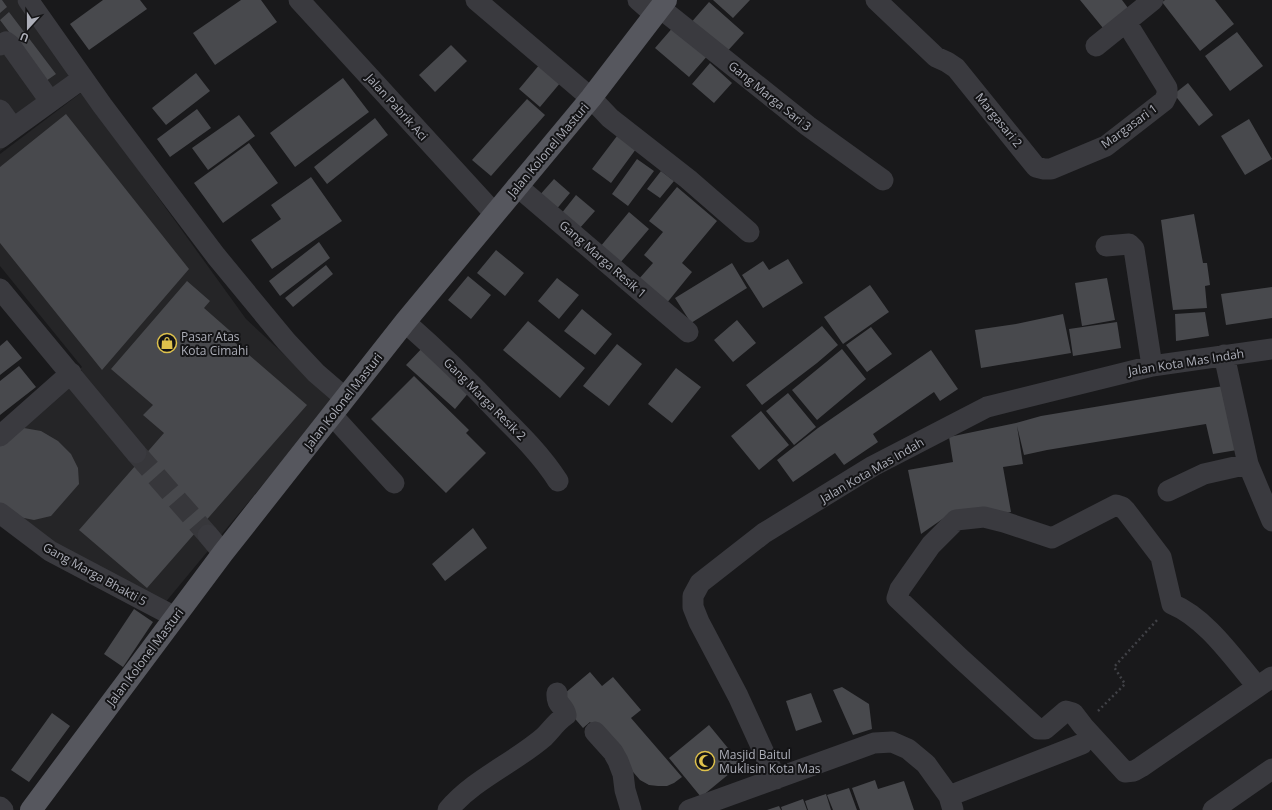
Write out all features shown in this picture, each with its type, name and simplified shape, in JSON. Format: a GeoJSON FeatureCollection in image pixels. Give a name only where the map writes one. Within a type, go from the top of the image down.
{"type":"FeatureCollection","features":[{"type":"Feature","properties":{"kind":"main road","name":"Jalan Kolonel Masturi"},"geometry":{"type":"LineString","coordinates":[[31,810],[223,553],[345,398],[408,324],[494,213],[664,11]]}},
{"type":"Feature","properties":{"kind":"street"},"geometry":{"type":"LineString","coordinates":[[28,0],[112,118],[216,256],[286,341],[316,373],[345,398]]}},
{"type":"Feature","properties":{"kind":"street","name":"Jalan Pabrik Aci"},"geometry":{"type":"LineString","coordinates":[[299,0],[494,213]]}},
{"type":"Feature","properties":{"kind":"street"},"geometry":{"type":"LineString","coordinates":[[476,0],[591,98],[610,118],[688,179],[749,232]]}},
{"type":"Feature","properties":{"kind":"street","name":"Gang Marga Sari 3"},"geometry":{"type":"LineString","coordinates":[[638,0],[664,11],[808,126],[883,180]]}},
{"type":"Feature","properties":{"kind":"street","name":"Margasari 2"},"geometry":{"type":"LineString","coordinates":[[876,0],[936,57],[956,68],[1036,167],[1044,170]]}},
{"type":"Feature","properties":{"kind":"street"},"geometry":{"type":"LineString","coordinates":[[1096,46],[1126,22],[1147,2]]}},
{"type":"Feature","properties":{"kind":"street","name":"Margasari 1"},"geometry":{"type":"LineString","coordinates":[[1044,170],[1051,169],[1106,146],[1164,101],[1167,95],[1167,88],[1126,22]]}},
{"type":"Feature","properties":{"kind":"street"},"geometry":{"type":"LineString","coordinates":[[0,45],[6,42],[10,45],[50,101]]}},
{"type":"Feature","properties":{"kind":"street"},"geometry":{"type":"LineString","coordinates":[[0,110],[6,133],[83,78]]}},
{"type":"Feature","properties":{"kind":"street","name":"Gang Marga Resik 1"},"geometry":{"type":"LineString","coordinates":[[517,186],[688,332]]}},
{"type":"Feature","properties":{"kind":"street"},"geometry":{"type":"LineString","coordinates":[[1106,246],[1129,244],[1134,249],[1152,366]]}},
{"type":"Feature","properties":{"kind":"street"},"geometry":{"type":"LineString","coordinates":[[0,289],[136,453]]}},
{"type":"Feature","properties":{"kind":"street","name":"Gang Marga Resik 2"},"geometry":{"type":"LineString","coordinates":[[408,324],[515,429],[546,462],[558,481]]}},
{"type":"Feature","properties":{"kind":"street","name":"Jalan Kota Mas Indah"},"geometry":{"type":"LineString","coordinates":[[776,779],[738,696],[699,622],[693,607],[693,596],[700,583],[764,533],[873,466],[987,407],[1152,366],[1272,349]]}},
{"type":"Feature","properties":{"kind":"street"},"geometry":{"type":"LineString","coordinates":[[1224,355],[1248,464],[1272,521]]}},
{"type":"Feature","properties":{"kind":"street"},"geometry":{"type":"LineString","coordinates":[[0,436],[71,373]]}},
{"type":"Feature","properties":{"kind":"street"},"geometry":{"type":"LineString","coordinates":[[332,415],[394,483]]}},
{"type":"Feature","properties":{"kind":"street"},"geometry":{"type":"LineString","coordinates":[[1168,491],[1204,474],[1248,464]]}},
{"type":"Feature","properties":{"kind":"street"},"geometry":{"type":"LineString","coordinates":[[1116,505],[1122,507],[1126,511],[1161,557],[1172,604],[1185,609],[1264,681],[1134,771],[1125,772],[1082,735],[1073,713],[1066,711],[1045,729],[1038,728],[959,657],[897,598],[900,589],[931,545],[956,520],[984,517],[1052,538],[1116,505]]}},
{"type":"Feature","properties":{"kind":"street","name":"Gang Marga Bhakti 5"},"geometry":{"type":"LineString","coordinates":[[0,513],[50,552],[175,617]]}},
{"type":"Feature","properties":{"kind":"street"},"geometry":{"type":"LineString","coordinates":[[208,535],[223,553]]}},
{"type":"Feature","properties":{"kind":"street"},"geometry":{"type":"LineString","coordinates":[[448,810],[453,803],[470,789],[544,736],[566,715],[565,711],[557,700],[557,693]]}},
{"type":"Feature","properties":{"kind":"street"},"geometry":{"type":"LineString","coordinates":[[595,732],[613,752],[618,761],[623,774],[625,790],[631,810]]}},
{"type":"Feature","properties":{"kind":"street"},"geometry":{"type":"LineString","coordinates":[[689,810],[874,743],[892,742],[908,749],[926,764],[951,803],[1082,735]]}},
{"type":"Feature","properties":{"kind":"street"},"geometry":{"type":"LineString","coordinates":[[1213,810],[1272,769]]}},
{"type":"Feature","properties":{"kind":"street"},"geometry":{"type":"LineString","coordinates":[[0,807],[3,810]]}},
{"type":"Feature","properties":{"kind":"path"},"geometry":{"type":"LineString","coordinates":[[1082,735],[1125,684],[1114,667],[1172,604]]}},
{"type":"Feature","properties":{"kind":"shaded area"},"geometry":{"type":"Polygon","coordinates":[[[0,0],[17,0],[81,90],[0,151],[0,0]]]}},
{"type":"Feature","properties":{"kind":"shaded area","name":"Pasar Atas Kota Cimahi"},"geometry":{"type":"Polygon","coordinates":[[[82,92],[246,319],[333,400],[164,604],[50,545],[0,504],[0,443],[82,367],[0,266],[0,154],[82,92]]]}},
{"type":"Feature","properties":{"kind":"building"},"geometry":{"type":"Polygon","coordinates":[[[0,0],[2,0],[7,7],[0,13],[0,0]]]}},
{"type":"Feature","properties":{"kind":"building"},"geometry":{"type":"Polygon","coordinates":[[[103,0],[140,0],[147,9],[89,50],[70,24],[103,0]]]}},
{"type":"Feature","properties":{"kind":"building"},"geometry":{"type":"Polygon","coordinates":[[[241,0],[261,0],[277,22],[215,65],[193,33],[241,0]]]}},
{"type":"Feature","properties":{"kind":"building"},"geometry":{"type":"Polygon","coordinates":[[[713,0],[750,0],[733,18],[713,0]]]}},
{"type":"Feature","properties":{"kind":"building"},"geometry":{"type":"Polygon","coordinates":[[[1080,0],[1122,0],[1128,8],[1103,28],[1080,0]]]}},
{"type":"Feature","properties":{"kind":"building"},"geometry":{"type":"Polygon","coordinates":[[[1165,0],[1215,0],[1234,24],[1200,51],[1162,2],[1165,0]]]}},
{"type":"Feature","properties":{"kind":"building"},"geometry":{"type":"Polygon","coordinates":[[[709,2],[744,33],[723,56],[689,25],[709,2]]]}},
{"type":"Feature","properties":{"kind":"building"},"geometry":{"type":"Polygon","coordinates":[[[9,12],[56,74],[46,81],[0,20],[9,12]]]}},
{"type":"Feature","properties":{"kind":"building"},"geometry":{"type":"Polygon","coordinates":[[[675,25],[709,54],[689,77],[655,48],[675,25]]]}},
{"type":"Feature","properties":{"kind":"building"},"geometry":{"type":"Polygon","coordinates":[[[1237,32],[1263,66],[1230,91],[1205,56],[1237,32]]]}},
{"type":"Feature","properties":{"kind":"building"},"geometry":{"type":"Polygon","coordinates":[[[451,45],[467,61],[435,92],[419,75],[451,45]]]}},
{"type":"Feature","properties":{"kind":"building"},"geometry":{"type":"Polygon","coordinates":[[[710,63],[732,83],[714,103],[692,84],[710,63]]]}},
{"type":"Feature","properties":{"kind":"building"},"geometry":{"type":"Polygon","coordinates":[[[540,64],[561,82],[540,107],[519,89],[540,64]]]}},
{"type":"Feature","properties":{"kind":"building"},"geometry":{"type":"Polygon","coordinates":[[[196,73],[210,91],[166,125],[152,108],[196,73]]]}},
{"type":"Feature","properties":{"kind":"building"},"geometry":{"type":"Polygon","coordinates":[[[343,78],[369,112],[295,167],[270,133],[343,78]]]}},
{"type":"Feature","properties":{"kind":"building"},"geometry":{"type":"Polygon","coordinates":[[[1188,83],[1213,115],[1199,126],[1174,94],[1188,83]]]}},
{"type":"Feature","properties":{"kind":"building"},"geometry":{"type":"Polygon","coordinates":[[[527,99],[545,115],[491,176],[472,160],[527,99]]]}},
{"type":"Feature","properties":{"kind":"building"},"geometry":{"type":"Polygon","coordinates":[[[197,109],[211,128],[170,157],[157,139],[197,109]]]}},
{"type":"Feature","properties":{"kind":"building"},"geometry":{"type":"Polygon","coordinates":[[[66,114],[189,269],[102,370],[0,243],[0,167],[66,114]]]}},
{"type":"Feature","properties":{"kind":"building"},"geometry":{"type":"Polygon","coordinates":[[[239,115],[255,136],[208,170],[192,148],[239,115]]]}},
{"type":"Feature","properties":{"kind":"building"},"geometry":{"type":"Polygon","coordinates":[[[375,118],[388,135],[327,184],[314,167],[375,118]]]}},
{"type":"Feature","properties":{"kind":"building"},"geometry":{"type":"Polygon","coordinates":[[[1249,119],[1272,159],[1245,175],[1221,136],[1249,119]]]}},
{"type":"Feature","properties":{"kind":"building"},"geometry":{"type":"Polygon","coordinates":[[[617,136],[636,149],[611,183],[592,169],[617,136]]]}},
{"type":"Feature","properties":{"kind":"building"},"geometry":{"type":"Polygon","coordinates":[[[249,143],[278,183],[223,223],[194,183],[249,143]]]}},
{"type":"Feature","properties":{"kind":"building"},"geometry":{"type":"Polygon","coordinates":[[[637,159],[654,171],[628,206],[612,194],[637,159]]]}},
{"type":"Feature","properties":{"kind":"building"},"geometry":{"type":"Polygon","coordinates":[[[661,171],[674,181],[660,198],[647,189],[661,171]]]}},
{"type":"Feature","properties":{"kind":"building"},"geometry":{"type":"Polygon","coordinates":[[[311,177],[342,221],[272,269],[251,240],[281,219],[271,205],[311,177]]]}},
{"type":"Feature","properties":{"kind":"building"},"geometry":{"type":"Polygon","coordinates":[[[554,179],[570,193],[555,211],[538,197],[554,179]]]}},
{"type":"Feature","properties":{"kind":"building"},"geometry":{"type":"Polygon","coordinates":[[[677,187],[717,221],[682,263],[692,272],[666,304],[638,280],[653,263],[644,255],[663,232],[649,221],[677,187]]]}},
{"type":"Feature","properties":{"kind":"building"},"geometry":{"type":"Polygon","coordinates":[[[576,195],[595,211],[579,229],[561,214],[576,195]]]}},
{"type":"Feature","properties":{"kind":"building"},"geometry":{"type":"Polygon","coordinates":[[[629,212],[649,229],[620,263],[600,247],[629,212]]]}},
{"type":"Feature","properties":{"kind":"building"},"geometry":{"type":"Polygon","coordinates":[[[1194,214],[1203,263],[1207,263],[1210,285],[1205,286],[1207,308],[1173,310],[1161,220],[1194,214]]]}},
{"type":"Feature","properties":{"kind":"building"},"geometry":{"type":"Polygon","coordinates":[[[319,242],[330,258],[280,296],[269,281],[319,242]]]}},
{"type":"Feature","properties":{"kind":"building"},"geometry":{"type":"Polygon","coordinates":[[[496,250],[524,273],[505,296],[477,273],[496,250]]]}},
{"type":"Feature","properties":{"kind":"building"},"geometry":{"type":"Polygon","coordinates":[[[788,259],[803,283],[763,308],[742,275],[763,261],[769,270],[788,259]]]}},
{"type":"Feature","properties":{"kind":"building"},"geometry":{"type":"Polygon","coordinates":[[[732,263],[747,288],[691,323],[675,298],[732,263]]]}},
{"type":"Feature","properties":{"kind":"building"},"geometry":{"type":"Polygon","coordinates":[[[326,265],[333,274],[293,307],[285,298],[326,265]]]}},
{"type":"Feature","properties":{"kind":"building"},"geometry":{"type":"Polygon","coordinates":[[[468,276],[491,295],[471,319],[448,300],[468,276]]]}},
{"type":"Feature","properties":{"kind":"building"},"geometry":{"type":"Polygon","coordinates":[[[557,278],[579,295],[559,319],[538,301],[557,278]]]}},
{"type":"Feature","properties":{"kind":"building"},"geometry":{"type":"Polygon","coordinates":[[[1107,278],[1115,320],[1082,326],[1075,283],[1107,278]]]}},
{"type":"Feature","properties":{"kind":"building"},"geometry":{"type":"Polygon","coordinates":[[[187,281],[210,301],[204,308],[237,337],[233,341],[307,405],[147,588],[79,530],[164,433],[143,415],[153,405],[111,369],[187,281]]]}},
{"type":"Feature","properties":{"kind":"building"},"geometry":{"type":"Polygon","coordinates":[[[870,285],[889,312],[843,344],[824,317],[870,285]]]}},
{"type":"Feature","properties":{"kind":"building"},"geometry":{"type":"Polygon","coordinates":[[[1272,287],[1272,318],[1226,325],[1221,294],[1272,287]]]}},
{"type":"Feature","properties":{"kind":"building"},"geometry":{"type":"Polygon","coordinates":[[[582,309],[612,334],[595,355],[564,331],[582,309]]]}},
{"type":"Feature","properties":{"kind":"building"},"geometry":{"type":"Polygon","coordinates":[[[1205,312],[1209,336],[1176,341],[1175,314],[1205,312]]]}},
{"type":"Feature","properties":{"kind":"building"},"geometry":{"type":"Polygon","coordinates":[[[1063,314],[1071,353],[981,368],[975,330],[1016,324],[1063,314]]]}},
{"type":"Feature","properties":{"kind":"building"},"geometry":{"type":"Polygon","coordinates":[[[737,320],[756,343],[733,362],[714,340],[737,320]]]}},
{"type":"Feature","properties":{"kind":"building"},"geometry":{"type":"Polygon","coordinates":[[[528,321],[585,368],[560,398],[503,350],[528,321]]]}},
{"type":"Feature","properties":{"kind":"building"},"geometry":{"type":"Polygon","coordinates":[[[1117,322],[1121,348],[1073,356],[1069,329],[1117,322]]]}},
{"type":"Feature","properties":{"kind":"building"},"geometry":{"type":"Polygon","coordinates":[[[822,326],[838,345],[762,405],[746,385],[822,326]]]}},
{"type":"Feature","properties":{"kind":"building"},"geometry":{"type":"Polygon","coordinates":[[[871,327],[892,354],[867,372],[846,345],[871,327]]]}},
{"type":"Feature","properties":{"kind":"building"},"geometry":{"type":"Polygon","coordinates":[[[7,340],[22,358],[0,375],[0,346],[7,340]]]}},
{"type":"Feature","properties":{"kind":"building"},"geometry":{"type":"Polygon","coordinates":[[[617,344],[642,364],[609,406],[583,386],[617,344]]]}},
{"type":"Feature","properties":{"kind":"building"},"geometry":{"type":"Polygon","coordinates":[[[425,345],[470,391],[455,409],[406,365],[425,345]]]}},
{"type":"Feature","properties":{"kind":"building"},"geometry":{"type":"Polygon","coordinates":[[[842,349],[866,379],[817,420],[792,390],[842,349]]]}},
{"type":"Feature","properties":{"kind":"building"},"geometry":{"type":"Polygon","coordinates":[[[931,350],[958,389],[940,401],[934,392],[873,434],[878,442],[844,465],[835,453],[793,482],[777,460],[818,428],[931,350]]]}},
{"type":"Feature","properties":{"kind":"building"},"geometry":{"type":"Polygon","coordinates":[[[19,366],[36,387],[0,415],[0,381],[19,366]]]}},
{"type":"Feature","properties":{"kind":"building"},"geometry":{"type":"Polygon","coordinates":[[[676,368],[701,387],[672,423],[648,404],[676,368]]]}},
{"type":"Feature","properties":{"kind":"building"},"geometry":{"type":"Polygon","coordinates":[[[414,376],[469,430],[466,433],[486,453],[446,493],[371,419],[414,376]]]}},
{"type":"Feature","properties":{"kind":"building"},"geometry":{"type":"Polygon","coordinates":[[[1224,386],[1237,450],[1213,454],[1206,424],[1024,455],[1017,426],[1023,464],[1003,467],[1011,512],[990,516],[944,518],[921,534],[908,470],[953,462],[949,437],[1016,423],[1041,416],[1224,386]]]}},
{"type":"Feature","properties":{"kind":"building"},"geometry":{"type":"Polygon","coordinates":[[[788,393],[816,427],[794,445],[766,411],[788,393]]]}},
{"type":"Feature","properties":{"kind":"building"},"geometry":{"type":"Polygon","coordinates":[[[761,411],[789,445],[759,470],[731,436],[761,411]]]}},
{"type":"Feature","properties":{"kind":"building"},"geometry":{"type":"Polygon","coordinates":[[[24,428],[41,431],[58,441],[71,454],[78,468],[79,484],[51,516],[34,520],[19,517],[0,503],[0,442],[24,428]]]}},
{"type":"Feature","properties":{"kind":"building"},"geometry":{"type":"Polygon","coordinates":[[[473,528],[487,548],[445,581],[432,564],[473,528]]]}},
{"type":"Feature","properties":{"kind":"building"},"geometry":{"type":"Polygon","coordinates":[[[134,609],[153,622],[123,667],[104,654],[134,609]]]}},
{"type":"Feature","properties":{"kind":"building"},"geometry":{"type":"Polygon","coordinates":[[[590,672],[602,686],[613,677],[641,710],[631,718],[682,777],[667,786],[649,785],[640,780],[590,722],[583,728],[558,699],[590,672]]]}},
{"type":"Feature","properties":{"kind":"building"},"geometry":{"type":"Polygon","coordinates":[[[842,687],[869,704],[872,729],[853,735],[833,690],[842,687]]]}},
{"type":"Feature","properties":{"kind":"building"},"geometry":{"type":"Polygon","coordinates":[[[811,693],[822,722],[796,731],[786,701],[811,693]]]}},
{"type":"Feature","properties":{"kind":"building"},"geometry":{"type":"Polygon","coordinates":[[[52,713],[70,726],[29,782],[11,770],[52,713]]]}},
{"type":"Feature","properties":{"kind":"building","name":"Masjid Baitul Muklisin Kota Mas"},"geometry":{"type":"Polygon","coordinates":[[[709,725],[741,764],[701,797],[669,758],[709,725]]]}},
{"type":"Feature","properties":{"kind":"building"},"geometry":{"type":"Polygon","coordinates":[[[875,780],[878,789],[904,781],[914,810],[860,810],[852,788],[875,780]]]}},
{"type":"Feature","properties":{"kind":"building"},"geometry":{"type":"Polygon","coordinates":[[[849,788],[857,810],[833,810],[827,795],[849,788]]]}},
{"type":"Feature","properties":{"kind":"building"},"geometry":{"type":"Polygon","coordinates":[[[826,794],[831,810],[808,810],[805,801],[826,794]]]}},
{"type":"Feature","properties":{"kind":"building"},"geometry":{"type":"Polygon","coordinates":[[[803,799],[807,810],[782,810],[781,807],[803,799]]]}},
{"type":"Feature","properties":{"kind":"building"},"geometry":{"type":"Polygon","coordinates":[[[779,806],[781,810],[767,810],[779,806]]]}},
{"type":"Feature","properties":{"kind":"tunnel"},"geometry":{"type":"LineString","coordinates":[[136,453],[208,535]]}},
{"type":"Feature","properties":{"kind":"place","name":"Pasar Atas Kota Cimahi"},"geometry":{"type":"Point","coordinates":[167,343]}},
{"type":"Feature","properties":{"kind":"place","name":"Masjid Baitul Muklisin Kota Mas"},"geometry":{"type":"Point","coordinates":[705,761]}}]}
